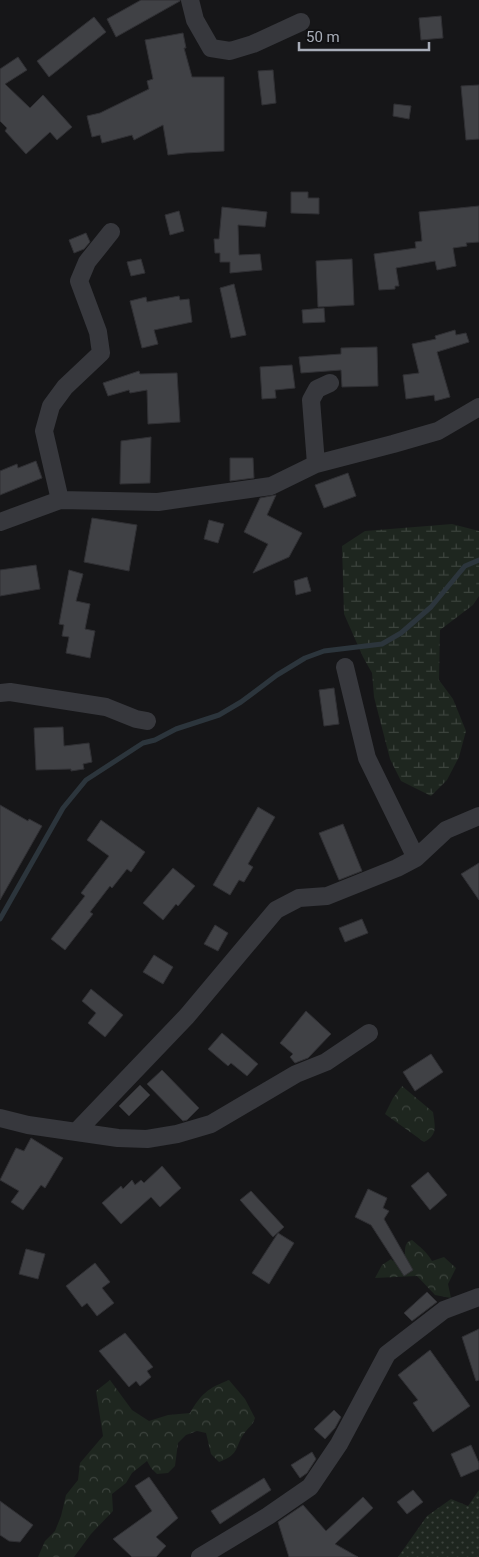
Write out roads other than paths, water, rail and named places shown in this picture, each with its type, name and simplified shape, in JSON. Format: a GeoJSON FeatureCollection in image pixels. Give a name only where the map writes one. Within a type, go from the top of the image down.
{"type":"FeatureCollection","features":[{"type":"Feature","properties":{"kind":"street"},"geometry":{"type":"LineString","coordinates":[[190,0],[195,20],[211,48],[230,51],[253,44],[301,22]]}},
{"type":"Feature","properties":{"kind":"street"},"geometry":{"type":"LineString","coordinates":[[60,500],[44,432],[50,406],[65,387],[101,353],[98,332],[79,281],[87,262],[111,232]]}},
{"type":"Feature","properties":{"kind":"street"},"geometry":{"type":"LineString","coordinates":[[316,464],[311,400],[317,389],[330,384]]}},
{"type":"Feature","properties":{"kind":"street"},"geometry":{"type":"LineString","coordinates":[[0,522],[60,500],[158,502],[271,486],[316,464],[438,431],[479,407]]}},
{"type":"Feature","properties":{"kind":"street"},"geometry":{"type":"LineString","coordinates":[[345,667],[367,758],[416,858]]}},
{"type":"Feature","properties":{"kind":"street"},"geometry":{"type":"LineString","coordinates":[[0,693],[10,692],[106,707],[136,719],[147,721]]}},
{"type":"Feature","properties":{"kind":"street"},"geometry":{"type":"LineString","coordinates":[[77,1131],[186,1016],[276,910],[300,898],[327,896],[397,868],[416,858],[446,830],[479,816]]}},
{"type":"Feature","properties":{"kind":"street"},"geometry":{"type":"LineString","coordinates":[[0,1118],[118,1138],[147,1139],[177,1134],[211,1124],[296,1074],[326,1062],[369,1033]]}},
{"type":"Feature","properties":{"kind":"street"},"geometry":{"type":"LineString","coordinates":[[200,1557],[268,1516],[310,1487],[338,1444],[387,1354],[444,1310],[479,1297]]}},
{"type":"Feature","properties":{"kind":"waterway"},"geometry":{"type":"LineString","coordinates":[[0,919],[63,808],[86,780],[143,743],[155,740],[176,729],[219,715],[305,658],[324,651],[382,644],[401,633],[431,607],[465,566],[479,560]]}}]}
